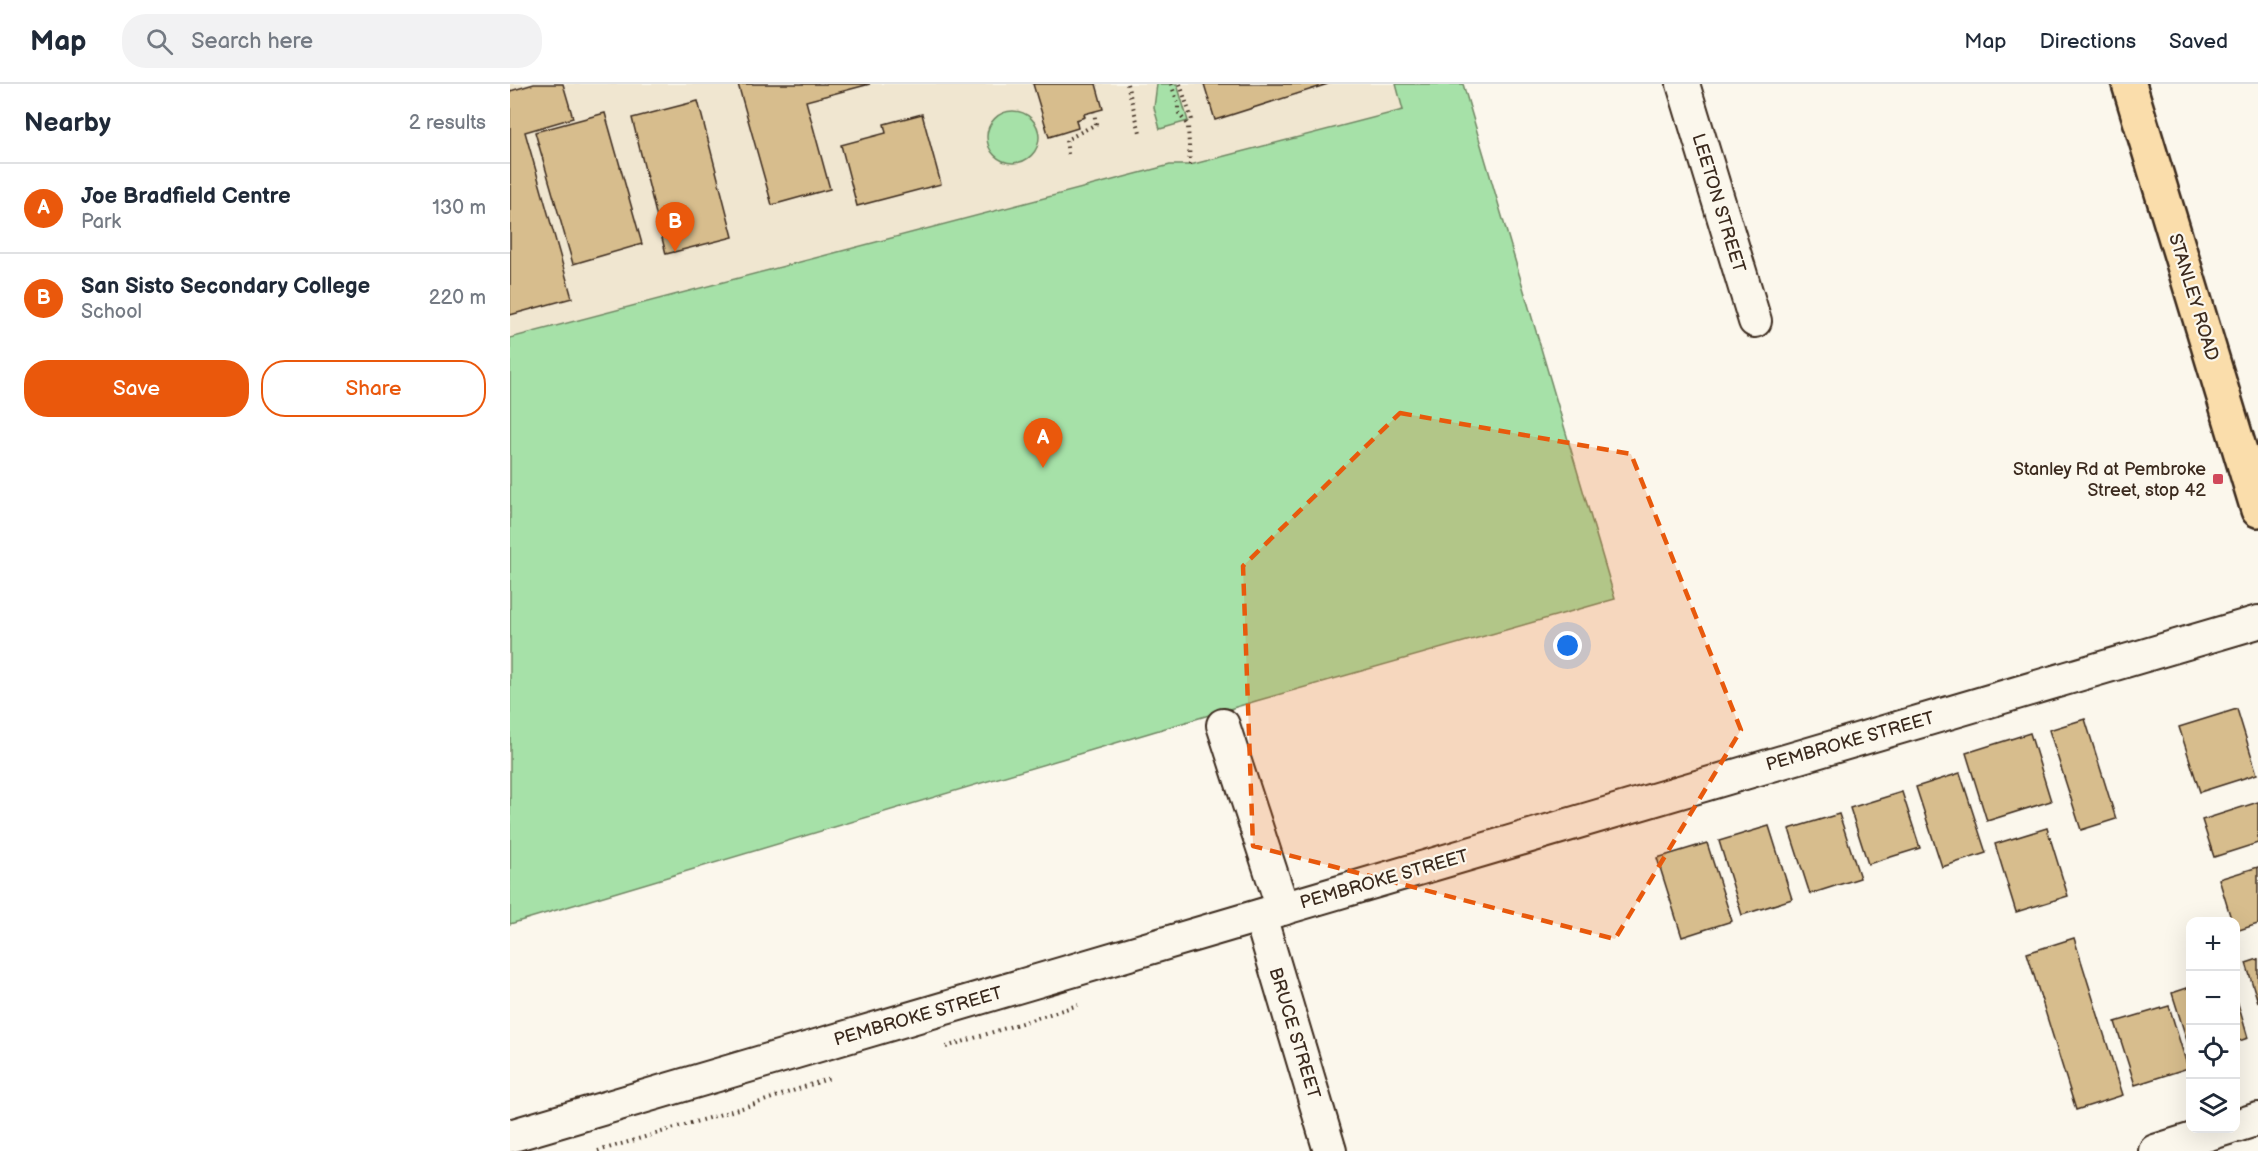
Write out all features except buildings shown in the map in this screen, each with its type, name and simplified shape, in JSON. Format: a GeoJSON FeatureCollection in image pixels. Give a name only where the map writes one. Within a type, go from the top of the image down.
{"type":"FeatureCollection","features":[{"type":"Feature","properties":{"kind":"main road","name":"STANLEY ROAD"},"geometry":{"type":"LineString","coordinates":[[2129,84],[2258,510]]}},
{"type":"Feature","properties":{"kind":"street","name":"LEETON STREET"},"geometry":{"type":"LineString","coordinates":[[1683,84],[1755,321]]}},
{"type":"Feature","properties":{"kind":"street","name":"PEMBROKE STREET"},"geometry":{"type":"LineString","coordinates":[[510,1136],[2258,622]]}},
{"type":"Feature","properties":{"kind":"street","name":"BRUCE STREET"},"geometry":{"type":"LineString","coordinates":[[1223,725],[1330,1151]]}},
{"type":"Feature","properties":{"kind":"street"},"geometry":{"type":"LineString","coordinates":[[2240,1124],[2258,1119]]}},
{"type":"Feature","properties":{"kind":"street"},"geometry":{"type":"LineString","coordinates":[[2155,1151],[2212,1133]]}},
{"type":"Feature","properties":{"kind":"path"},"geometry":{"type":"LineString","coordinates":[[1126,84],[1141,136]]}},
{"type":"Feature","properties":{"kind":"path"},"geometry":{"type":"LineString","coordinates":[[1171,84],[1178,103],[1178,112],[1188,126],[1190,165]]}},
{"type":"Feature","properties":{"kind":"path"},"geometry":{"type":"LineString","coordinates":[[1180,84],[1193,123]]}},
{"type":"Feature","properties":{"kind":"path"},"geometry":{"type":"LineString","coordinates":[[1068,154],[1066,140],[1096,124],[1094,112]]}},
{"type":"Feature","properties":{"kind":"path"},"geometry":{"type":"LineString","coordinates":[[945,1047],[1078,1005]]}},
{"type":"Feature","properties":{"kind":"path"},"geometry":{"type":"LineString","coordinates":[[598,1151],[755,1104],[830,1078]]}},
{"type":"Feature","properties":{"kind":"highlighted area"},"geometry":{"type":"Polygon","coordinates":[[[1400,413],[1631,454],[1741,730],[1615,939],[1253,846],[1243,566],[1400,413]]]}},
{"type":"Feature","properties":{"kind":"shaded area"},"geometry":{"type":"Polygon","coordinates":[[[510,84],[1396,84],[1404,110],[1190,165],[1170,165],[510,338],[510,84]]]}},
{"type":"Feature","properties":{"kind":"green space"},"geometry":{"type":"Polygon","coordinates":[[[1157,84],[1177,84],[1188,121],[1160,129],[1154,108],[1157,84]]]}},
{"type":"Feature","properties":{"kind":"green space"},"geometry":{"type":"Polygon","coordinates":[[[1396,84],[1463,84],[1615,599],[1256,701],[510,924],[510,338],[1170,165],[1190,165],[1403,110],[1396,84]]]}},
{"type":"Feature","properties":{"kind":"green space"},"geometry":{"type":"Polygon","coordinates":[[[1008,111],[1018,111],[1032,118],[1039,137],[1032,156],[1018,163],[1008,163],[998,159],[991,152],[987,142],[987,132],[991,122],[998,115],[1008,111]]]}},
{"type":"Feature","properties":{"kind":"place","name":"San Sisto Secondary College"},"geometry":{"type":"Point","coordinates":[675,252]}},
{"type":"Feature","properties":{"kind":"place","name":"Joe Bradfield Centre"},"geometry":{"type":"Point","coordinates":[1043,468]}},
{"type":"Feature","properties":{"kind":"place","name":"Stanley Rd at Pembroke Street, stop 42"},"geometry":{"type":"Point","coordinates":[2218,479]}}]}
